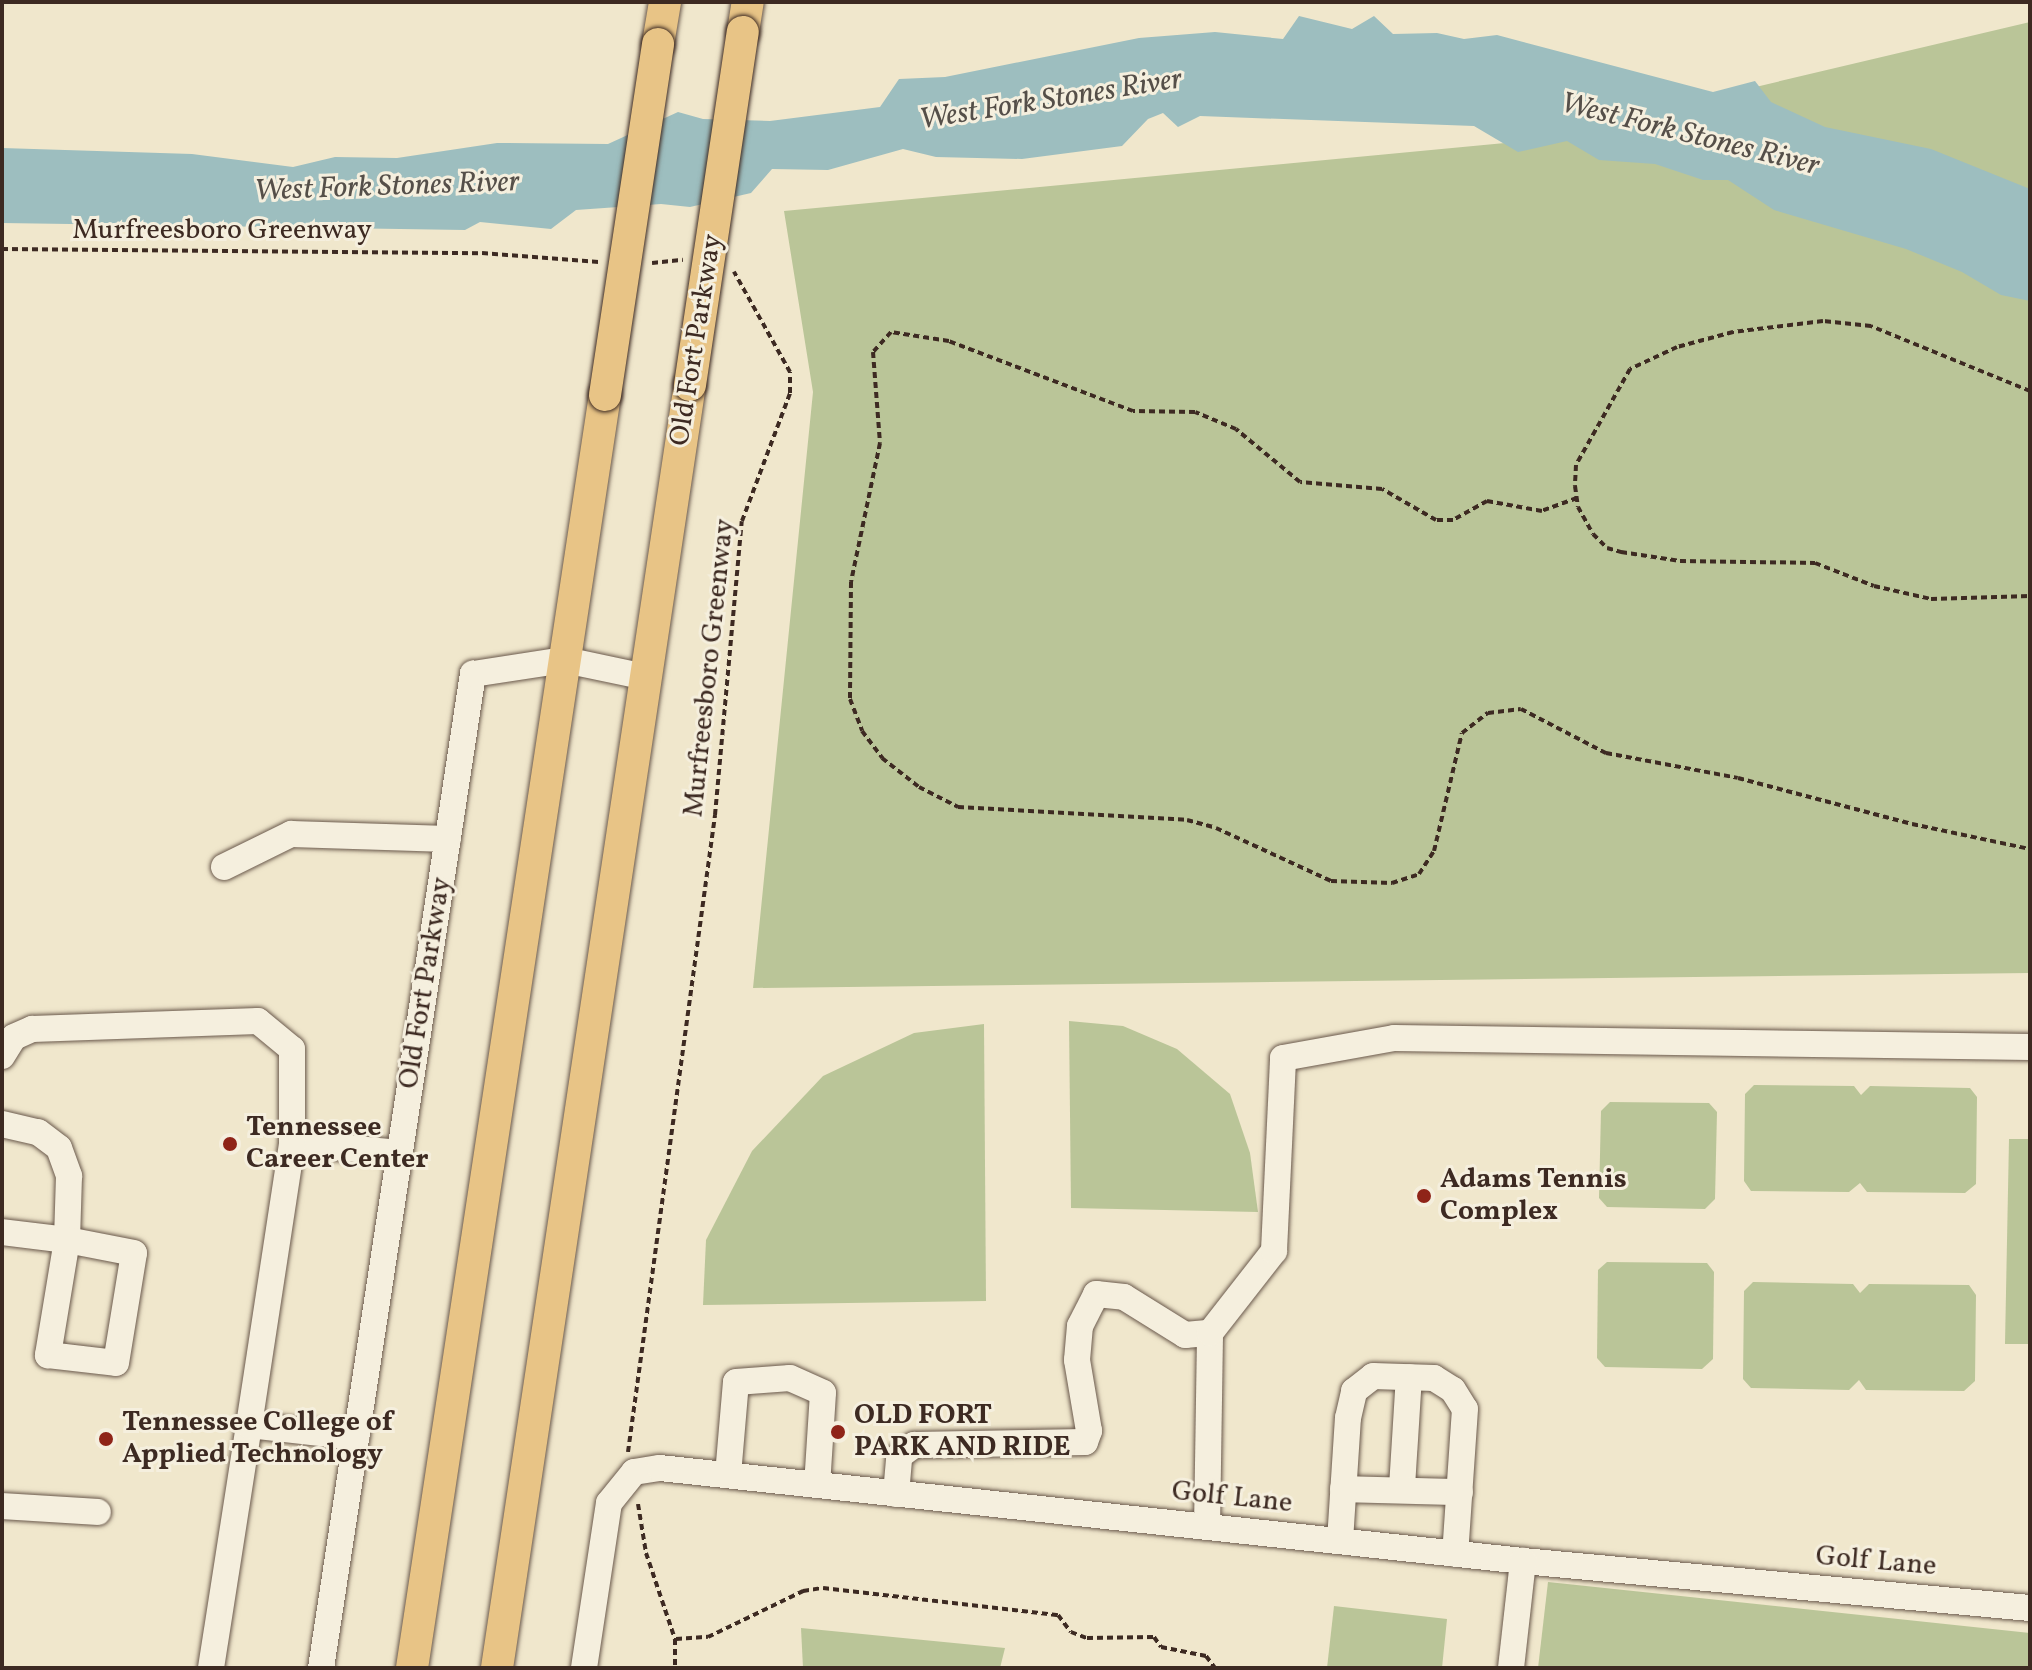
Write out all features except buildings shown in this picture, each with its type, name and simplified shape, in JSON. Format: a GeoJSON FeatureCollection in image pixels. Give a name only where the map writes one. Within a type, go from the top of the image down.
{"type":"FeatureCollection","features":[{"type":"Feature","properties":{"kind":"main road"},"geometry":{"type":"LineString","coordinates":[[412,1668],[665,2]]}},
{"type":"Feature","properties":{"kind":"main road","name":"Old Fort Parkway"},"geometry":{"type":"LineString","coordinates":[[497,1668],[745,17]]}},
{"type":"Feature","properties":{"kind":"street","name":"Old Fort Parkway"},"geometry":{"type":"LineString","coordinates":[[321,1668],[473,674],[565,660],[646,677]]}},
{"type":"Feature","properties":{"kind":"street"},"geometry":{"type":"LineString","coordinates":[[224,867],[291,834],[448,839]]}},
{"type":"Feature","properties":{"kind":"street"},"geometry":{"type":"LineString","coordinates":[[2,1056],[14,1037],[32,1029],[258,1021],[292,1049],[292,1143],[211,1668]]}},
{"type":"Feature","properties":{"kind":"street"},"geometry":{"type":"LineString","coordinates":[[1207,1527],[1210,1333],[1274,1251],[1283,1058],[1394,1038],[2030,1047]]}},
{"type":"Feature","properties":{"kind":"street"},"geometry":{"type":"LineString","coordinates":[[2,1124],[38,1132],[59,1148],[69,1176],[67,1240],[48,1355],[116,1363],[134,1253],[67,1240],[2,1232]]}},
{"type":"Feature","properties":{"kind":"street"},"geometry":{"type":"LineString","coordinates":[[292,1143],[400,1153]]}},
{"type":"Feature","properties":{"kind":"street"},"geometry":{"type":"LineString","coordinates":[[896,1494],[899,1456],[914,1445],[1085,1442],[1089,1431],[1077,1360],[1080,1326],[1096,1294],[1124,1297],[1185,1335],[1210,1333]]}},
{"type":"Feature","properties":{"kind":"street"},"geometry":{"type":"LineString","coordinates":[[1340,1541],[1354,1391],[1373,1376],[1434,1378],[1453,1390],[1465,1409],[1455,1554]]}},
{"type":"Feature","properties":{"kind":"street"},"geometry":{"type":"LineString","coordinates":[[1402,1487],[1409,1377]]}},
{"type":"Feature","properties":{"kind":"street"},"geometry":{"type":"LineString","coordinates":[[728,1475],[736,1382],[790,1378],[823,1393],[817,1485]]}},
{"type":"Feature","properties":{"kind":"street"},"geometry":{"type":"LineString","coordinates":[[249,1425],[356,1437]]}},
{"type":"Feature","properties":{"kind":"street","name":"Golf Lane"},"geometry":{"type":"LineString","coordinates":[[634,1472],[660,1468],[1523,1561],[2030,1608]]}},
{"type":"Feature","properties":{"kind":"street"},"geometry":{"type":"LineString","coordinates":[[584,1668],[609,1503],[634,1472]]}},
{"type":"Feature","properties":{"kind":"street"},"geometry":{"type":"LineString","coordinates":[[1343,1489],[1402,1487],[1460,1492]]}},
{"type":"Feature","properties":{"kind":"street"},"geometry":{"type":"LineString","coordinates":[[2,1506],[98,1512]]}},
{"type":"Feature","properties":{"kind":"street"},"geometry":{"type":"LineString","coordinates":[[1511,1668],[1523,1561]]}},
{"type":"Feature","properties":{"kind":"path","name":"Murfreesboro Greenway"},"geometry":{"type":"LineString","coordinates":[[2,249],[482,253],[607,262]]}},
{"type":"Feature","properties":{"kind":"path"},"geometry":{"type":"LineString","coordinates":[[636,263],[690,260]]}},
{"type":"Feature","properties":{"kind":"path","name":"Murfreesboro Greenway"},"geometry":{"type":"LineString","coordinates":[[675,1668],[675,1639],[646,1553],[634,1472],[626,1445],[715,815],[742,521],[790,393],[790,372],[734,272],[723,268]]}},
{"type":"Feature","properties":{"kind":"path"},"geometry":{"type":"LineString","coordinates":[[2030,391],[1871,326],[1823,321],[1733,332],[1677,347],[1630,369],[1576,465],[1577,498],[1593,534],[1607,548],[1680,561],[1815,563],[1874,586],[1931,599],[2030,596]]}},
{"type":"Feature","properties":{"kind":"path"},"geometry":{"type":"LineString","coordinates":[[1577,498],[1542,511],[1487,501],[1453,520],[1436,520],[1382,489],[1300,482],[1236,429],[1195,412],[1133,411],[949,341],[891,332],[873,352],[880,443],[851,582],[850,699],[862,731],[882,758],[919,787],[958,807],[1187,820],[1216,828],[1331,881],[1392,883],[1419,874],[1434,851],[1462,733],[1488,713],[1521,709],[1606,753],[1738,778],[1912,824],[2030,849]]}},
{"type":"Feature","properties":{"kind":"path"},"geometry":{"type":"LineString","coordinates":[[675,1639],[708,1637],[803,1591],[823,1588],[1044,1612],[1058,1615],[1071,1632],[1087,1638],[1154,1637],[1161,1647],[1206,1656],[1215,1668]]}},
{"type":"Feature","properties":{"kind":"green space"},"geometry":{"type":"Polygon","coordinates":[[[2030,22],[2030,973],[753,988],[813,392],[784,211],[1527,141],[2030,22]]]}},
{"type":"Feature","properties":{"kind":"green space"},"geometry":{"type":"Polygon","coordinates":[[[1069,1021],[1123,1026],[1177,1049],[1230,1094],[1250,1153],[1258,1212],[1071,1208],[1069,1021]]]}},
{"type":"Feature","properties":{"kind":"green space"},"geometry":{"type":"Polygon","coordinates":[[[984,1024],[986,1301],[703,1305],[706,1240],[752,1151],[823,1076],[914,1033],[984,1024]]]}},
{"type":"Feature","properties":{"kind":"green space"},"geometry":{"type":"Polygon","coordinates":[[[1754,1085],[1854,1086],[1861,1095],[1870,1086],[1970,1088],[1977,1097],[1976,1184],[1965,1193],[1867,1192],[1860,1183],[1849,1192],[1751,1191],[1744,1181],[1745,1094],[1754,1085]]]}},
{"type":"Feature","properties":{"kind":"green space"},"geometry":{"type":"Polygon","coordinates":[[[1610,1102],[1709,1103],[1717,1112],[1715,1199],[1705,1209],[1607,1207],[1599,1198],[1601,1111],[1610,1102]]]}},
{"type":"Feature","properties":{"kind":"green space"},"geometry":{"type":"Polygon","coordinates":[[[2009,1139],[2030,1139],[2030,1344],[2005,1344],[2009,1139]]]}},
{"type":"Feature","properties":{"kind":"green space"},"geometry":{"type":"Polygon","coordinates":[[[1607,1262],[1707,1263],[1714,1272],[1713,1359],[1702,1369],[1605,1367],[1597,1358],[1598,1270],[1607,1262]]]}},
{"type":"Feature","properties":{"kind":"green space"},"geometry":{"type":"Polygon","coordinates":[[[1753,1282],[1853,1284],[1860,1293],[1869,1284],[1969,1285],[1976,1295],[1975,1381],[1964,1391],[1866,1390],[1859,1380],[1849,1390],[1751,1388],[1743,1379],[1744,1291],[1753,1282]]]}},
{"type":"Feature","properties":{"kind":"green space"},"geometry":{"type":"Polygon","coordinates":[[[1548,1582],[2030,1633],[2030,1668],[1538,1668],[1548,1582]]]}},
{"type":"Feature","properties":{"kind":"green space"},"geometry":{"type":"Polygon","coordinates":[[[1334,1606],[1447,1619],[1442,1668],[1327,1668],[1334,1606]]]}},
{"type":"Feature","properties":{"kind":"green space"},"geometry":{"type":"Polygon","coordinates":[[[801,1628],[1005,1648],[1000,1668],[803,1668],[801,1628]]]}},
{"type":"Feature","properties":{"kind":"water","name":"West Fork Stones River"},"geometry":{"type":"Polygon","coordinates":[[[1299,16],[1352,29],[1374,16],[1393,34],[1437,33],[1464,39],[1497,35],[1713,92],[1755,81],[1771,102],[1825,127],[1931,149],[2030,189],[2030,301],[2001,295],[1962,272],[1906,249],[1774,210],[1728,180],[1703,180],[1655,164],[1599,160],[1567,141],[1518,152],[1474,126],[1200,116],[1178,127],[1163,113],[1148,119],[1122,146],[1022,159],[936,157],[903,149],[828,170],[772,169],[751,193],[690,207],[661,204],[576,210],[551,229],[480,222],[465,230],[2,223],[2,148],[192,154],[293,167],[335,157],[397,158],[497,143],[608,144],[678,112],[703,119],[770,121],[880,107],[899,79],[945,77],[1139,38],[1215,32],[1283,39],[1299,16]]]}},
{"type":"Feature","properties":{"kind":"place","name":"Tennessee Career Center"},"geometry":{"type":"Point","coordinates":[230,1144]}},
{"type":"Feature","properties":{"kind":"place","name":"Adams Tennis Complex"},"geometry":{"type":"Point","coordinates":[1424,1196]}},
{"type":"Feature","properties":{"kind":"place","name":"OLD FORT PARK AND RIDE"},"geometry":{"type":"Point","coordinates":[838,1432]}},
{"type":"Feature","properties":{"kind":"place","name":"Tennessee College of Applied Technology"},"geometry":{"type":"Point","coordinates":[106,1439]}}]}
